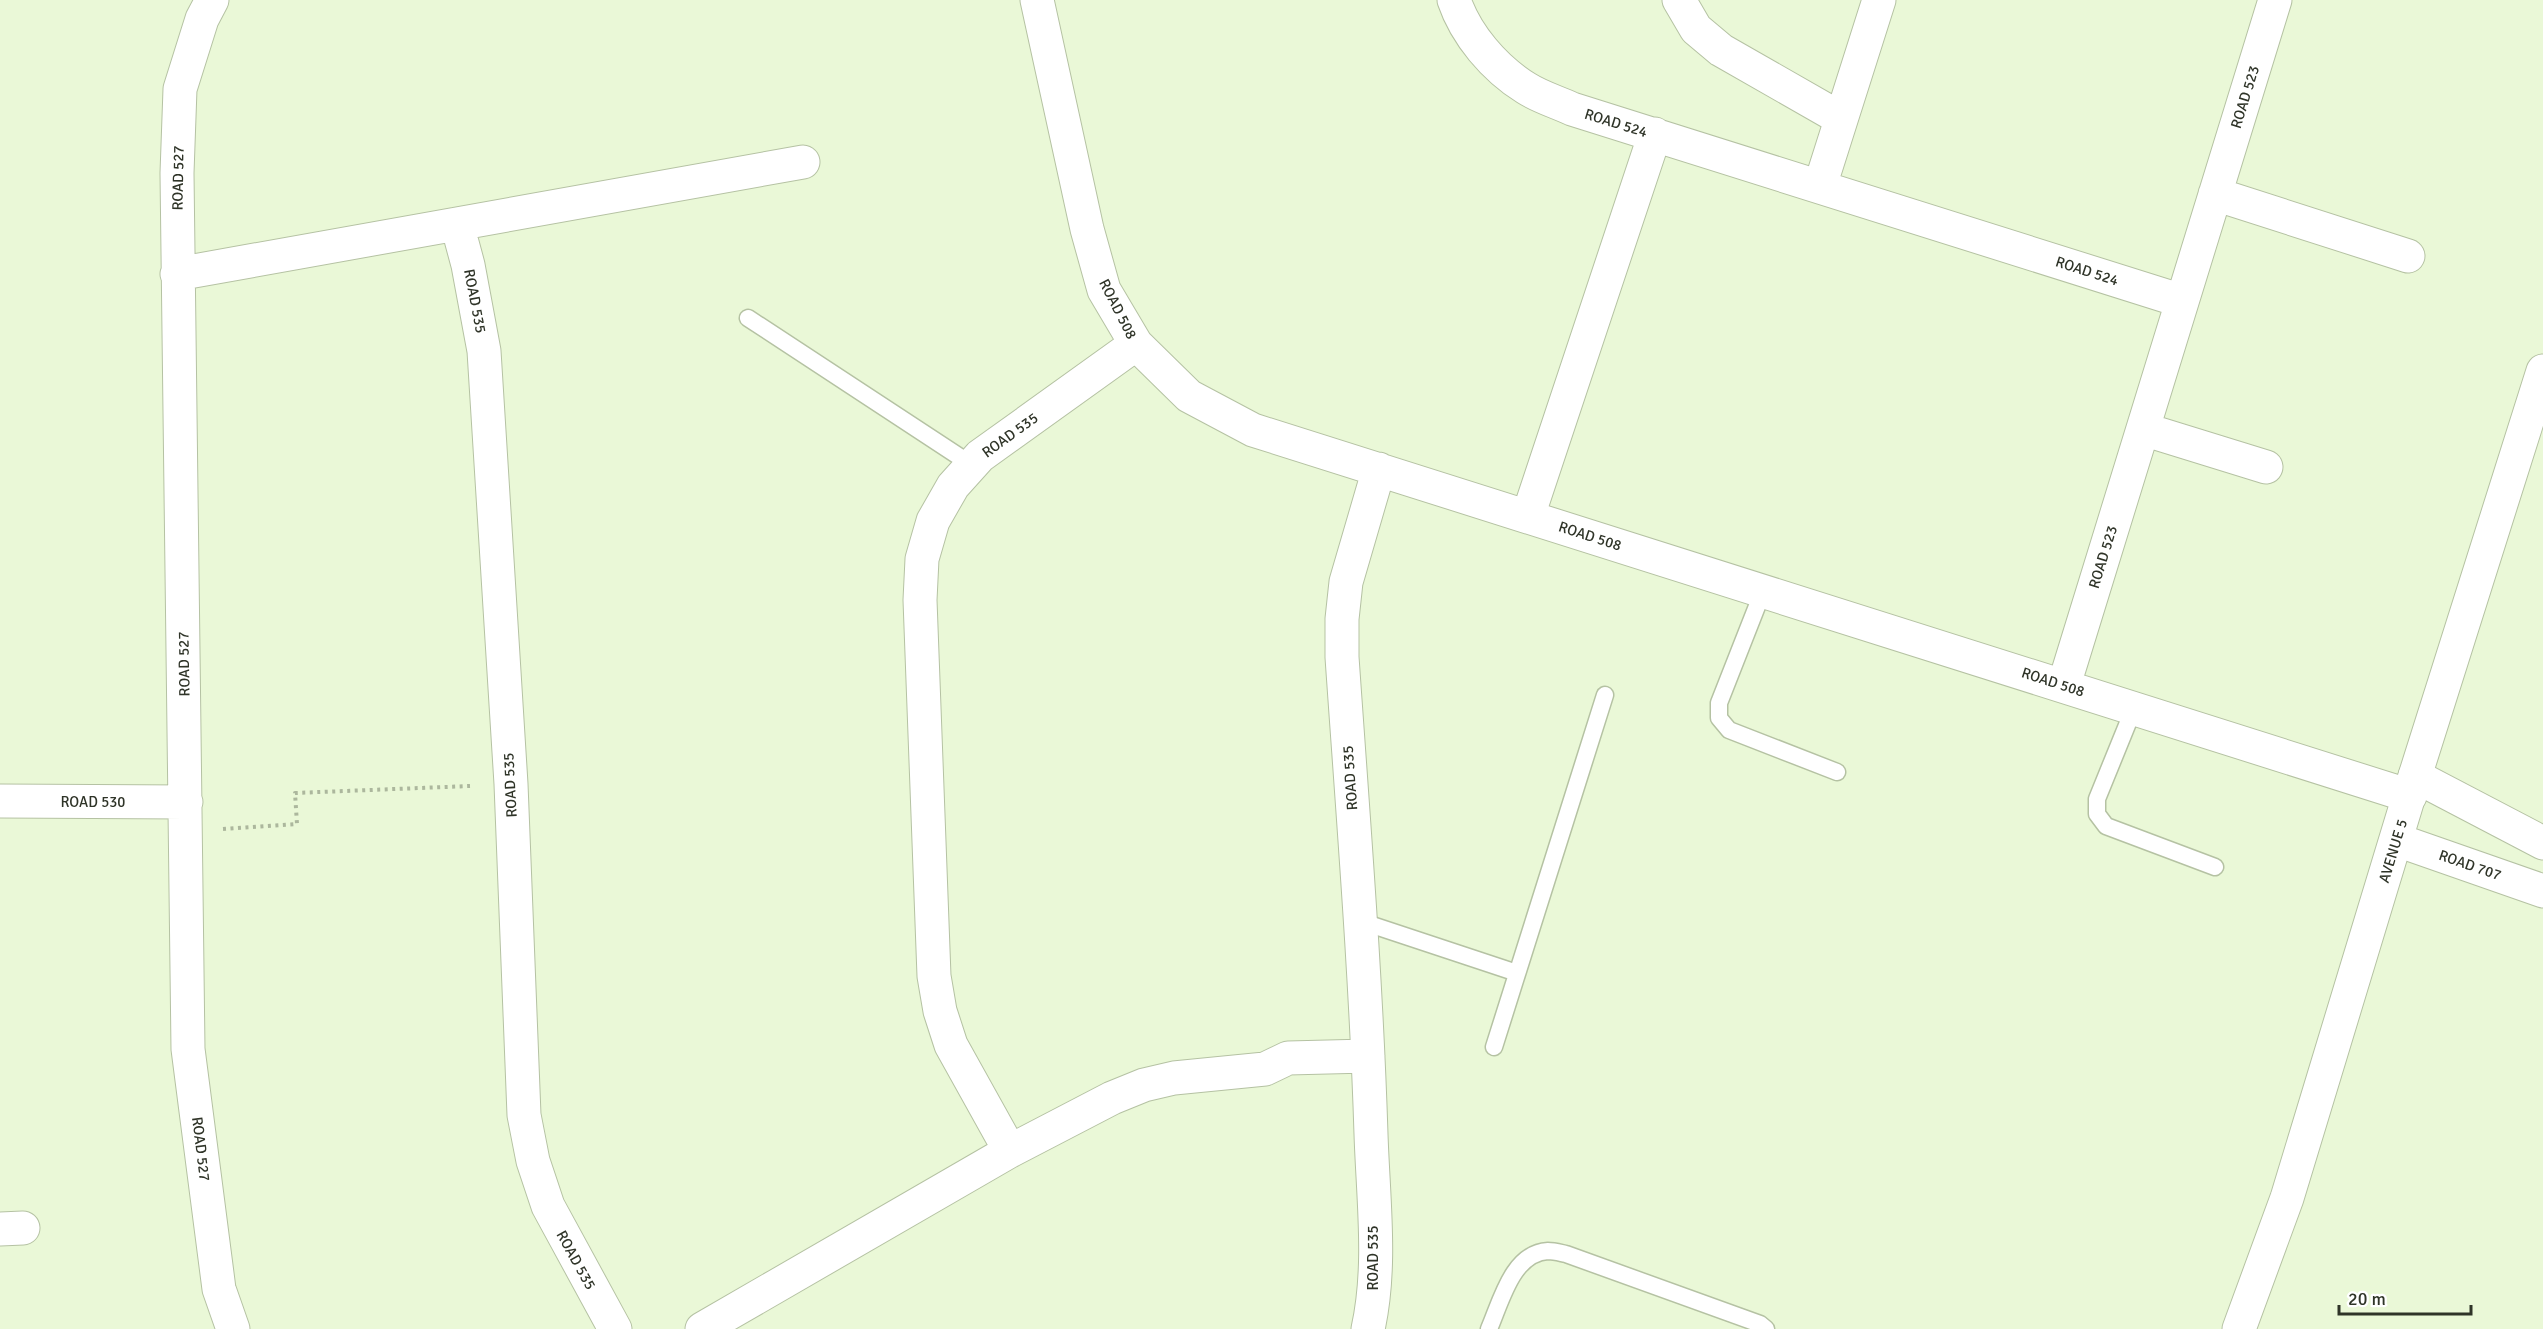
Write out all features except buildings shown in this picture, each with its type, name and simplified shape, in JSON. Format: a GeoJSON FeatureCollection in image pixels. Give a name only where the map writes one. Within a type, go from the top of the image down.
{"type":"FeatureCollection","features":[{"type":"Feature","properties":{"kind":"street","name":"ROAD 527"},"geometry":{"type":"LineString","coordinates":[[212,0],[202,19],[180,89],[177,274],[188,1049],[219,1289],[233,1329]]}},
{"type":"Feature","properties":{"kind":"street","name":"ROAD 508"},"geometry":{"type":"LineString","coordinates":[[1037,0],[1087,229],[1104,290],[1136,344],[1189,396],[1253,430],[2134,708],[2413,786]]}},
{"type":"Feature","properties":{"kind":"street","name":"ROAD 524"},"geometry":{"type":"LineString","coordinates":[[1454,0],[1459,15],[1487,56],[1526,88],[1572,109],[2182,301]]}},
{"type":"Feature","properties":{"kind":"street"},"geometry":{"type":"LineString","coordinates":[[1679,0],[1696,29],[1722,50],[1840,118]]}},
{"type":"Feature","properties":{"kind":"street"},"geometry":{"type":"LineString","coordinates":[[1820,186],[1879,0]]}},
{"type":"Feature","properties":{"kind":"street","name":"ROAD 523"},"geometry":{"type":"LineString","coordinates":[[2064,685],[2275,0]]}},
{"type":"Feature","properties":{"kind":"street"},"geometry":{"type":"LineString","coordinates":[[1528,516],[1655,134]]}},
{"type":"Feature","properties":{"kind":"street"},"geometry":{"type":"LineString","coordinates":[[177,274],[803,162]]}},
{"type":"Feature","properties":{"kind":"street"},"geometry":{"type":"LineString","coordinates":[[2215,194],[2408,256]]}},
{"type":"Feature","properties":{"kind":"street","name":"ROAD 535"},"geometry":{"type":"LineString","coordinates":[[457,224],[468,265],[484,351],[511,784],[524,1115],[533,1161],[548,1206],[615,1329]]}},
{"type":"Feature","properties":{"kind":"street","name":"ROAD 535"},"geometry":{"type":"LineString","coordinates":[[1010,1151],[951,1045],[940,1011],[934,976],[920,600],[922,559],[933,521],[953,486],[980,456],[1136,344]]}},
{"type":"Feature","properties":{"kind":"street","name":"AVENUE 5"},"geometry":{"type":"LineString","coordinates":[[2239,1329],[2287,1198],[2543,371]]}},
{"type":"Feature","properties":{"kind":"street"},"geometry":{"type":"LineString","coordinates":[[2143,429],[2266,467]]}},
{"type":"Feature","properties":{"kind":"street","name":"ROAD 535"},"geometry":{"type":"LineString","coordinates":[[1368,1329],[1373,1307],[1375,1270],[1369,1068],[1342,657],[1342,619],[1346,582],[1379,470]]}},
{"type":"Feature","properties":{"kind":"street"},"geometry":{"type":"LineString","coordinates":[[2413,786],[2543,843]]}},
{"type":"Feature","properties":{"kind":"street","name":"ROAD 530"},"geometry":{"type":"LineString","coordinates":[[0,801],[186,802]]}},
{"type":"Feature","properties":{"kind":"street","name":"ROAD 707"},"geometry":{"type":"LineString","coordinates":[[2397,840],[2543,891]]}},
{"type":"Feature","properties":{"kind":"street"},"geometry":{"type":"LineString","coordinates":[[702,1329],[1010,1151],[1112,1098],[1144,1085],[1174,1078],[1265,1068],[1288,1058],[1300,1057],[1369,1068]]}},
{"type":"Feature","properties":{"kind":"lane"},"geometry":{"type":"LineString","coordinates":[[748,318],[972,465]]}},
{"type":"Feature","properties":{"kind":"lane"},"geometry":{"type":"LineString","coordinates":[[1763,591],[1719,703],[1719,718],[1729,730],[1837,772]]}},
{"type":"Feature","properties":{"kind":"lane"},"geometry":{"type":"LineString","coordinates":[[1494,1047],[1605,695]]}},
{"type":"Feature","properties":{"kind":"lane"},"geometry":{"type":"LineString","coordinates":[[2134,708],[2097,799],[2097,814],[2106,826],[2215,867]]}},
{"type":"Feature","properties":{"kind":"lane"},"geometry":{"type":"LineString","coordinates":[[1360,921],[1517,973]]}},
{"type":"Feature","properties":{"kind":"lane"},"geometry":{"type":"LineString","coordinates":[[1489,1329],[1515,1270],[1529,1257],[1547,1251],[1566,1254],[1760,1324],[1766,1329]]}},
{"type":"Feature","properties":{"kind":"path"},"geometry":{"type":"LineString","coordinates":[[233,829],[297,824],[295,794],[511,784]]}}]}
